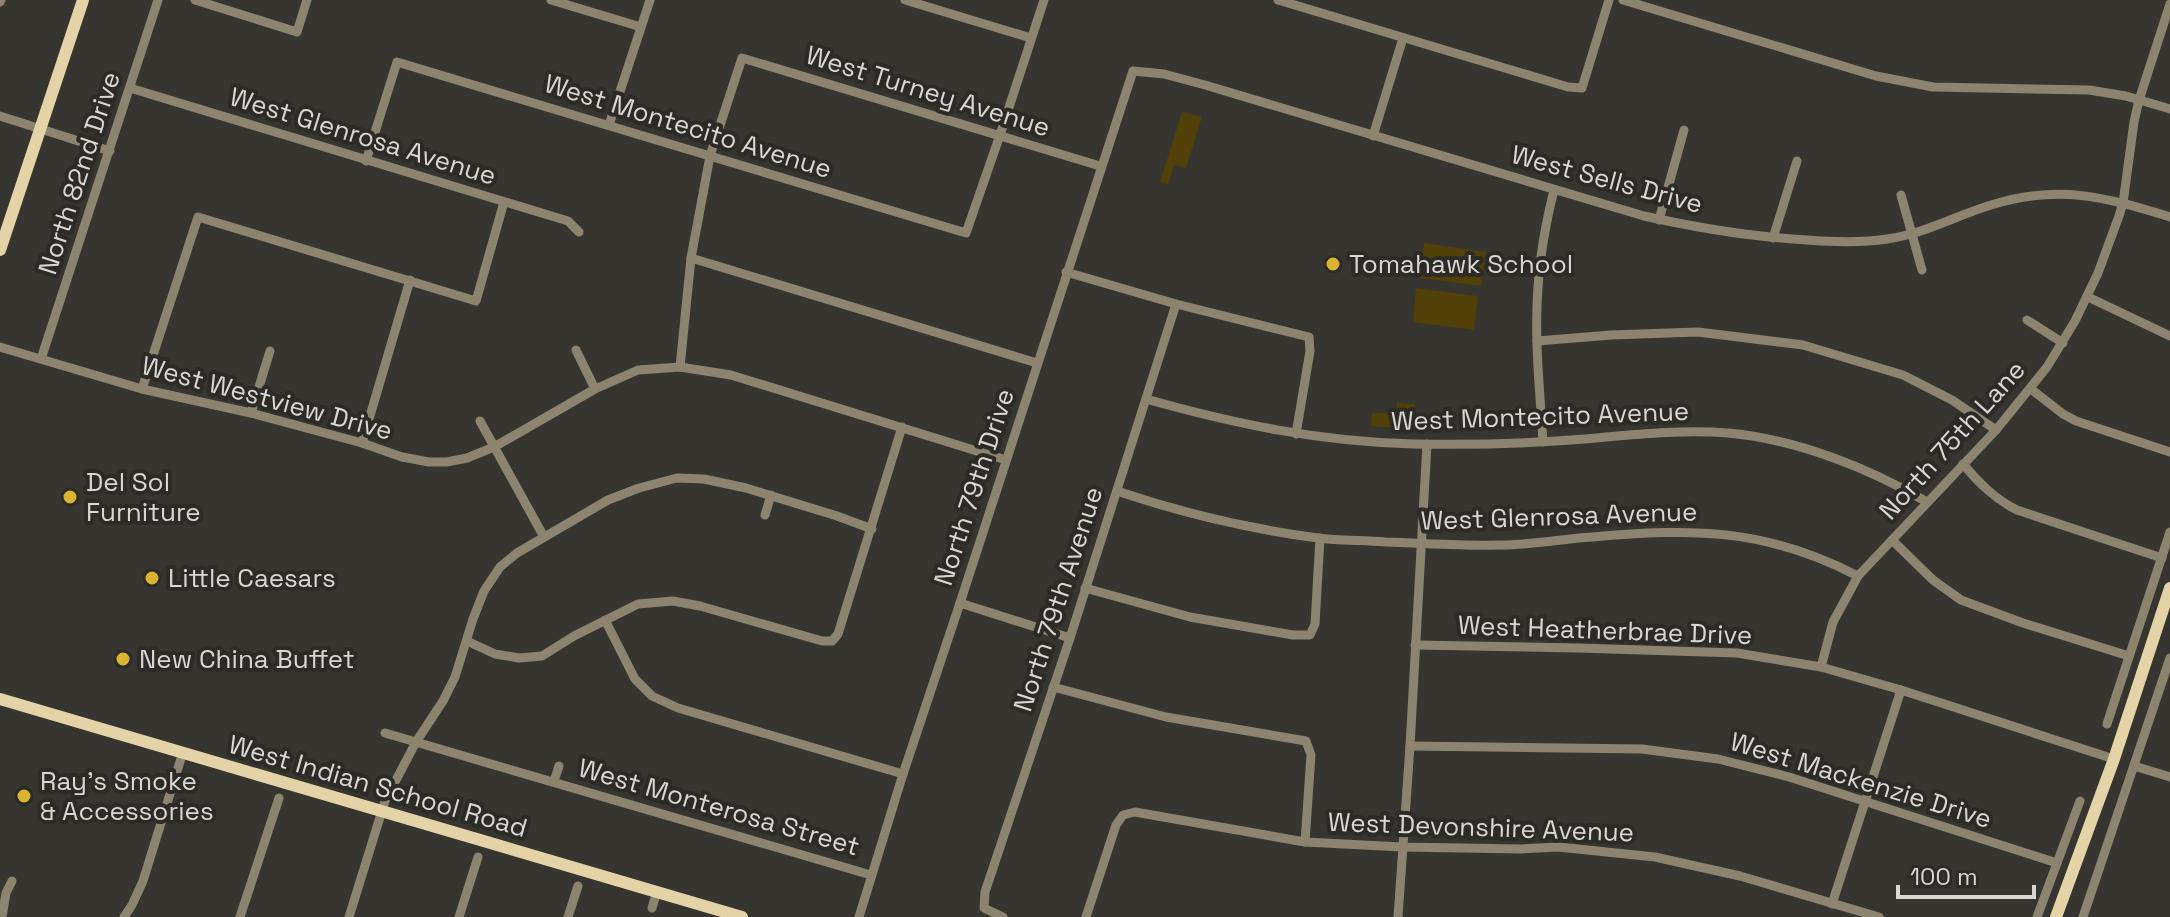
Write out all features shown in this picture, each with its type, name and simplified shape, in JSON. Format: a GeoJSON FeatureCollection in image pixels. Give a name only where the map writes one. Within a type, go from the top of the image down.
{"type":"FeatureCollection","features":[{"type":"Feature","properties":{"kind":"main road"},"geometry":{"type":"LineString","coordinates":[[0,250],[83,0]]}},
{"type":"Feature","properties":{"kind":"main road"},"geometry":{"type":"LineString","coordinates":[[2056,917],[2164,627],[2170,588]]}},
{"type":"Feature","properties":{"kind":"main road","name":"West Indian School Road"},"geometry":{"type":"LineString","coordinates":[[0,699],[742,917]]}},
{"type":"Feature","properties":{"kind":"street","name":"North 82nd Drive"},"geometry":{"type":"LineString","coordinates":[[41,359],[158,0]]}},
{"type":"Feature","properties":{"kind":"street"},"geometry":{"type":"LineString","coordinates":[[195,0],[297,32],[307,0]]}},
{"type":"Feature","properties":{"kind":"street"},"geometry":{"type":"LineString","coordinates":[[551,0],[641,27]]}},
{"type":"Feature","properties":{"kind":"street"},"geometry":{"type":"LineString","coordinates":[[609,125],[650,0]]}},
{"type":"Feature","properties":{"kind":"street"},"geometry":{"type":"LineString","coordinates":[[905,0],[1031,38]]}},
{"type":"Feature","properties":{"kind":"street"},"geometry":{"type":"LineString","coordinates":[[1000,135],[1044,0]]}},
{"type":"Feature","properties":{"kind":"street"},"geometry":{"type":"LineString","coordinates":[[1278,0],[1568,87],[1582,88],[1609,0]]}},
{"type":"Feature","properties":{"kind":"street"},"geometry":{"type":"LineString","coordinates":[[1623,0],[1876,76],[1933,87],[2089,90],[2126,96],[2170,109]]}},
{"type":"Feature","properties":{"kind":"street","name":"North 75th Lane"},"geometry":{"type":"LineString","coordinates":[[1821,667],[1833,622],[1858,576],[2031,389],[2063,343],[2088,297],[2123,203],[2139,100],[2170,4]]}},
{"type":"Feature","properties":{"kind":"street"},"geometry":{"type":"LineString","coordinates":[[1373,136],[1403,38]]}},
{"type":"Feature","properties":{"kind":"street","name":"West Turney Avenue"},"geometry":{"type":"LineString","coordinates":[[710,156],[742,58],[1100,166]]}},
{"type":"Feature","properties":{"kind":"street","name":"West Montecito Avenue"},"geometry":{"type":"LineString","coordinates":[[366,161],[397,62],[966,233],[1000,135]]}},
{"type":"Feature","properties":{"kind":"street","name":"West Sells Drive"},"geometry":{"type":"LineString","coordinates":[[1133,71],[1164,74],[1205,85],[1659,220],[1773,238],[1870,241],[1912,235],[1990,205],[2057,193],[2086,195],[2170,217]]}},
{"type":"Feature","properties":{"kind":"street","name":"North 79th Drive"},"geometry":{"type":"LineString","coordinates":[[859,917],[1133,71]]}},
{"type":"Feature","properties":{"kind":"street","name":"West Glenrosa Avenue"},"geometry":{"type":"LineString","coordinates":[[130,88],[568,221],[579,232]]}},
{"type":"Feature","properties":{"kind":"street"},"geometry":{"type":"LineString","coordinates":[[0,116],[110,151]]}},
{"type":"Feature","properties":{"kind":"street"},"geometry":{"type":"LineString","coordinates":[[1659,220],[1684,130]]}},
{"type":"Feature","properties":{"kind":"street"},"geometry":{"type":"LineString","coordinates":[[680,367],[691,258],[710,156]]}},
{"type":"Feature","properties":{"kind":"street"},"geometry":{"type":"LineString","coordinates":[[1773,238],[1797,161]]}},
{"type":"Feature","properties":{"kind":"street"},"geometry":{"type":"LineString","coordinates":[[1543,442],[1537,341],[1538,288],[1554,190]]}},
{"type":"Feature","properties":{"kind":"street"},"geometry":{"type":"LineString","coordinates":[[1901,195],[1922,270]]}},
{"type":"Feature","properties":{"kind":"street"},"geometry":{"type":"LineString","coordinates":[[142,389],[198,217],[476,301],[504,202]]}},
{"type":"Feature","properties":{"kind":"street"},"geometry":{"type":"LineString","coordinates":[[691,258],[1037,363]]}},
{"type":"Feature","properties":{"kind":"street"},"geometry":{"type":"LineString","coordinates":[[1066,272],[1176,304],[1309,337],[1310,351],[1296,434]]}},
{"type":"Feature","properties":{"kind":"street"},"geometry":{"type":"LineString","coordinates":[[362,443],[410,280]]}},
{"type":"Feature","properties":{"kind":"street"},"geometry":{"type":"LineString","coordinates":[[2088,297],[2170,336]]}},
{"type":"Feature","properties":{"kind":"street","name":"North 79th Avenue"},"geometry":{"type":"LineString","coordinates":[[1003,917],[984,908],[985,892],[1176,304]]}},
{"type":"Feature","properties":{"kind":"street"},"geometry":{"type":"LineString","coordinates":[[2027,320],[2063,343]]}},
{"type":"Feature","properties":{"kind":"street"},"geometry":{"type":"LineString","coordinates":[[1537,341],[1698,332],[1803,345],[1903,375],[1952,400],[1996,430]]}},
{"type":"Feature","properties":{"kind":"street","name":"West Westview Drive"},"geometry":{"type":"LineString","coordinates":[[0,347],[142,389],[251,413],[402,457],[447,462],[494,447]]}},
{"type":"Feature","properties":{"kind":"street"},"geometry":{"type":"LineString","coordinates":[[576,350],[595,389]]}},
{"type":"Feature","properties":{"kind":"street"},"geometry":{"type":"LineString","coordinates":[[251,413],[270,351]]}},
{"type":"Feature","properties":{"kind":"street"},"geometry":{"type":"LineString","coordinates":[[494,447],[595,389],[638,370],[680,367],[731,375],[1006,460]]}},
{"type":"Feature","properties":{"kind":"street"},"geometry":{"type":"LineString","coordinates":[[2031,389],[2076,421],[2170,452]]}},
{"type":"Feature","properties":{"kind":"street","name":"West Montecito Avenue"},"geometry":{"type":"LineString","coordinates":[[1146,399],[1216,418],[1355,442],[1480,445],[1661,433],[1729,433],[1827,456],[1871,473],[1927,502]]}},
{"type":"Feature","properties":{"kind":"street"},"geometry":{"type":"LineString","coordinates":[[480,421],[544,537]]}},
{"type":"Feature","properties":{"kind":"street"},"geometry":{"type":"LineString","coordinates":[[467,641],[495,654],[519,658],[542,656],[638,604],[673,601],[822,641],[832,641],[838,634],[902,427]]}},
{"type":"Feature","properties":{"kind":"street"},"geometry":{"type":"LineString","coordinates":[[1398,917],[1427,444]]}},
{"type":"Feature","properties":{"kind":"street"},"geometry":{"type":"LineString","coordinates":[[1963,464],[2001,502],[2017,510],[2162,558]]}},
{"type":"Feature","properties":{"kind":"street"},"geometry":{"type":"LineString","coordinates":[[349,917],[381,810],[416,742],[455,677],[484,591],[500,567],[528,545],[608,500],[677,478],[704,479],[746,488],[872,529]]}},
{"type":"Feature","properties":{"kind":"street","name":"West Glenrosa Avenue"},"geometry":{"type":"LineString","coordinates":[[1117,491],[1209,519],[1320,538],[1502,545],[1688,531],[1759,539],[1802,551],[1858,576]]}},
{"type":"Feature","properties":{"kind":"street"},"geometry":{"type":"LineString","coordinates":[[765,515],[771,495]]}},
{"type":"Feature","properties":{"kind":"street"},"geometry":{"type":"LineString","coordinates":[[2107,724],[2170,532]]}},
{"type":"Feature","properties":{"kind":"street"},"geometry":{"type":"LineString","coordinates":[[1085,588],[1190,617],[1293,635],[1310,635],[1315,624],[1320,538]]}},
{"type":"Feature","properties":{"kind":"street"},"geometry":{"type":"LineString","coordinates":[[1892,540],[1933,580],[1961,600],[2129,656]]}},
{"type":"Feature","properties":{"kind":"street"},"geometry":{"type":"LineString","coordinates":[[960,603],[1070,638]]}},
{"type":"Feature","properties":{"kind":"street"},"geometry":{"type":"LineString","coordinates":[[605,620],[635,679],[652,696],[678,708],[903,774]]}},
{"type":"Feature","properties":{"kind":"street","name":"West Heatherbrae Drive"},"geometry":{"type":"LineString","coordinates":[[1415,645],[1737,653],[1821,667],[2114,759]]}},
{"type":"Feature","properties":{"kind":"street"},"geometry":{"type":"LineString","coordinates":[[2083,917],[2170,658]]}},
{"type":"Feature","properties":{"kind":"street"},"geometry":{"type":"LineString","coordinates":[[1053,687],[1166,717],[1306,741],[1311,755],[1305,842]]}},
{"type":"Feature","properties":{"kind":"street"},"geometry":{"type":"LineString","coordinates":[[1832,904],[1901,690]]}},
{"type":"Feature","properties":{"kind":"street","name":"West Monterosa Street"},"geometry":{"type":"LineString","coordinates":[[385,733],[871,875]]}},
{"type":"Feature","properties":{"kind":"street","name":"West Mackenzie Drive"},"geometry":{"type":"LineString","coordinates":[[1410,746],[1642,749],[1718,759],[1789,777],[2057,863]]}},
{"type":"Feature","properties":{"kind":"street"},"geometry":{"type":"LineString","coordinates":[[124,917],[143,881],[183,752]]}},
{"type":"Feature","properties":{"kind":"street","name":"West Monterosa Street"},"geometry":{"type":"LineString","coordinates":[[554,781],[559,766]]}},
{"type":"Feature","properties":{"kind":"street"},"geometry":{"type":"LineString","coordinates":[[2134,766],[2170,777]]}},
{"type":"Feature","properties":{"kind":"street"},"geometry":{"type":"LineString","coordinates":[[240,917],[279,798]]}},
{"type":"Feature","properties":{"kind":"street"},"geometry":{"type":"LineString","coordinates":[[2037,917],[2080,801]]}},
{"type":"Feature","properties":{"kind":"street","name":"West Devonshire Avenue"},"geometry":{"type":"LineString","coordinates":[[1086,917],[1116,825],[1123,815],[1135,812],[1305,842],[1402,847],[1558,847],[1655,857],[1740,876],[1879,917]]}},
{"type":"Feature","properties":{"kind":"street"},"geometry":{"type":"LineString","coordinates":[[459,917],[478,857]]}},
{"type":"Feature","properties":{"kind":"street"},"geometry":{"type":"LineString","coordinates":[[2,917],[6,893],[12,881]]}},
{"type":"Feature","properties":{"kind":"street"},"geometry":{"type":"LineString","coordinates":[[568,917],[578,886]]}},
{"type":"Feature","properties":{"kind":"street"},"geometry":{"type":"LineString","coordinates":[[652,908],[657,891]]}},
{"type":"Feature","properties":{"kind":"shaded area"},"geometry":{"type":"Polygon","coordinates":[[[1182,112],[1202,117],[1186,168],[1174,165],[1168,185],[1160,182],[1182,112]]]}},
{"type":"Feature","properties":{"kind":"shaded area"},"geometry":{"type":"Polygon","coordinates":[[[1424,243],[1486,252],[1481,286],[1419,278],[1424,243]]]}},
{"type":"Feature","properties":{"kind":"shaded area"},"geometry":{"type":"Polygon","coordinates":[[[1416,288],[1478,296],[1474,330],[1413,322],[1416,288]]]}},
{"type":"Feature","properties":{"kind":"shaded area"},"geometry":{"type":"Polygon","coordinates":[[[1397,403],[1415,404],[1413,426],[1408,429],[1371,426],[1372,413],[1396,414],[1397,403]]]}},
{"type":"Feature","properties":{"kind":"place","name":"Tomahawk School"},"geometry":{"type":"Point","coordinates":[1333,264]}},
{"type":"Feature","properties":{"kind":"place","name":"Del Sol Furniture"},"geometry":{"type":"Point","coordinates":[70,497]}},
{"type":"Feature","properties":{"kind":"place","name":"Little Caesars"},"geometry":{"type":"Point","coordinates":[152,578]}},
{"type":"Feature","properties":{"kind":"place","name":"New China Buffet"},"geometry":{"type":"Point","coordinates":[123,659]}},
{"type":"Feature","properties":{"kind":"place","name":"Ray's Smoke & Accessories"},"geometry":{"type":"Point","coordinates":[24,796]}}]}
